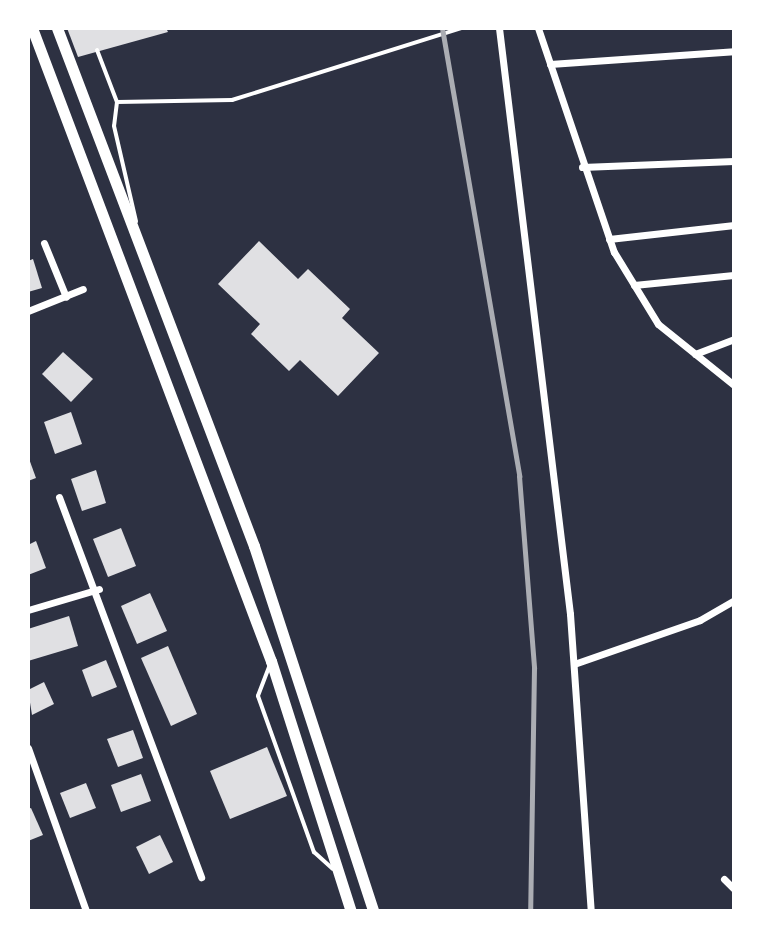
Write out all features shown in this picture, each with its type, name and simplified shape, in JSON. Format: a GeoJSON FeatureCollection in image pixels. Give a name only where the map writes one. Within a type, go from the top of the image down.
{"type":"FeatureCollection","features":[{"type":"Feature","properties":{"kind":"main road"},"geometry":{"type":"LineString","coordinates":[[32,28],[271,661],[343,878],[351,911]]}},
{"type":"Feature","properties":{"kind":"main road"},"geometry":{"type":"LineString","coordinates":[[57,28],[150,282],[254,546],[373,911]]}},
{"type":"Feature","properties":{"kind":"street"},"geometry":{"type":"LineString","coordinates":[[499,28],[574,664],[591,911]]}},
{"type":"Feature","properties":{"kind":"street"},"geometry":{"type":"LineString","coordinates":[[538,28],[582,167],[609,239],[634,285],[658,324],[734,385]]}},
{"type":"Feature","properties":{"kind":"street"},"geometry":{"type":"LineString","coordinates":[[550,64],[734,51]]}},
{"type":"Feature","properties":{"kind":"street"},"geometry":{"type":"LineString","coordinates":[[582,167],[734,161]]}},
{"type":"Feature","properties":{"kind":"street"},"geometry":{"type":"LineString","coordinates":[[609,239],[734,225]]}},
{"type":"Feature","properties":{"kind":"street"},"geometry":{"type":"LineString","coordinates":[[44,243],[66,297]]}},
{"type":"Feature","properties":{"kind":"street"},"geometry":{"type":"LineString","coordinates":[[634,285],[734,275]]}},
{"type":"Feature","properties":{"kind":"street"},"geometry":{"type":"LineString","coordinates":[[28,311],[83,289]]}},
{"type":"Feature","properties":{"kind":"street"},"geometry":{"type":"LineString","coordinates":[[695,354],[734,339]]}},
{"type":"Feature","properties":{"kind":"street"},"geometry":{"type":"LineString","coordinates":[[59,497],[99,589],[201,877]]}},
{"type":"Feature","properties":{"kind":"street"},"geometry":{"type":"LineString","coordinates":[[28,610],[99,589]]}},
{"type":"Feature","properties":{"kind":"street"},"geometry":{"type":"LineString","coordinates":[[574,664],[700,620],[734,600]]}},
{"type":"Feature","properties":{"kind":"street"},"geometry":{"type":"LineString","coordinates":[[28,748],[86,911]]}},
{"type":"Feature","properties":{"kind":"street"},"geometry":{"type":"LineString","coordinates":[[724,879],[734,889]]}},
{"type":"Feature","properties":{"kind":"lane"},"geometry":{"type":"LineString","coordinates":[[117,102],[232,100],[462,28]]}},
{"type":"Feature","properties":{"kind":"lane"},"geometry":{"type":"LineString","coordinates":[[97,50],[117,102],[114,126],[150,282]]}},
{"type":"Feature","properties":{"kind":"lane"},"geometry":{"type":"LineString","coordinates":[[271,661],[258,696],[314,852],[343,878]]}},
{"type":"Feature","properties":{"kind":"building"},"geometry":{"type":"Polygon","coordinates":[[[67,28],[166,28],[168,32],[78,57],[67,28]]]}},
{"type":"Feature","properties":{"kind":"building"},"geometry":{"type":"Polygon","coordinates":[[[259,241],[298,279],[308,269],[350,309],[342,318],[379,353],[338,396],[300,360],[289,371],[251,334],[260,324],[218,284],[259,241]]]}},
{"type":"Feature","properties":{"kind":"building"},"geometry":{"type":"Polygon","coordinates":[[[33,259],[42,288],[28,292],[28,261],[33,259]]]}},
{"type":"Feature","properties":{"kind":"building"},"geometry":{"type":"Polygon","coordinates":[[[63,352],[93,379],[71,402],[42,374],[63,352]]]}},
{"type":"Feature","properties":{"kind":"building"},"geometry":{"type":"Polygon","coordinates":[[[71,412],[82,444],[55,454],[44,422],[71,412]]]}},
{"type":"Feature","properties":{"kind":"building"},"geometry":{"type":"Polygon","coordinates":[[[28,456],[36,478],[28,481],[28,456]]]}},
{"type":"Feature","properties":{"kind":"building"},"geometry":{"type":"Polygon","coordinates":[[[96,470],[106,503],[82,511],[71,479],[96,470]]]}},
{"type":"Feature","properties":{"kind":"building"},"geometry":{"type":"Polygon","coordinates":[[[121,528],[136,566],[108,577],[93,539],[121,528]]]}},
{"type":"Feature","properties":{"kind":"building"},"geometry":{"type":"Polygon","coordinates":[[[36,541],[46,568],[28,575],[28,545],[36,541]]]}},
{"type":"Feature","properties":{"kind":"building"},"geometry":{"type":"Polygon","coordinates":[[[150,593],[167,631],[137,644],[121,606],[150,593]]]}},
{"type":"Feature","properties":{"kind":"building"},"geometry":{"type":"Polygon","coordinates":[[[69,616],[78,646],[28,661],[28,629],[69,616]]]}},
{"type":"Feature","properties":{"kind":"building"},"geometry":{"type":"Polygon","coordinates":[[[168,646],[197,714],[171,726],[141,658],[168,646]]]}},
{"type":"Feature","properties":{"kind":"building"},"geometry":{"type":"Polygon","coordinates":[[[106,660],[117,687],[92,697],[82,670],[106,660]]]}},
{"type":"Feature","properties":{"kind":"building"},"geometry":{"type":"Polygon","coordinates":[[[44,682],[54,704],[32,715],[28,690],[44,682]]]}},
{"type":"Feature","properties":{"kind":"building"},"geometry":{"type":"Polygon","coordinates":[[[133,730],[143,758],[118,767],[107,739],[133,730]]]}},
{"type":"Feature","properties":{"kind":"building"},"geometry":{"type":"Polygon","coordinates":[[[267,747],[287,796],[230,819],[210,771],[267,747]]]}},
{"type":"Feature","properties":{"kind":"building"},"geometry":{"type":"Polygon","coordinates":[[[141,774],[151,801],[121,812],[111,785],[141,774]]]}},
{"type":"Feature","properties":{"kind":"building"},"geometry":{"type":"Polygon","coordinates":[[[86,783],[96,808],[70,818],[60,793],[86,783]]]}},
{"type":"Feature","properties":{"kind":"building"},"geometry":{"type":"Polygon","coordinates":[[[31,808],[43,835],[28,841],[28,809],[31,808]]]}},
{"type":"Feature","properties":{"kind":"building"},"geometry":{"type":"Polygon","coordinates":[[[160,835],[173,862],[149,874],[136,847],[160,835]]]}},
{"type":"Feature","properties":{"kind":"railway"},"geometry":{"type":"LineString","coordinates":[[442,28],[519,476],[534,668],[530,911]]}}]}
